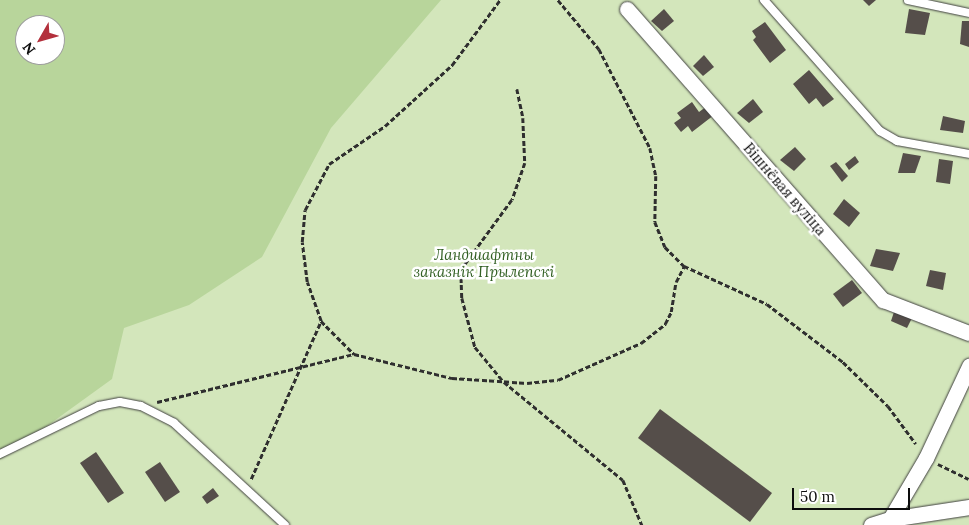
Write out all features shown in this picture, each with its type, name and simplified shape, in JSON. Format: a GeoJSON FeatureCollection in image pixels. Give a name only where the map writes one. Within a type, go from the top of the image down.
{"type":"FeatureCollection","features":[{"type":"Feature","properties":{"kind":"street","name":"Вішнёвая вуліца"},"geometry":{"type":"LineString","coordinates":[[627,9],[883,300],[969,333]]}},
{"type":"Feature","properties":{"kind":"street"},"geometry":{"type":"LineString","coordinates":[[890,518],[926,458],[969,366]]}},
{"type":"Feature","properties":{"kind":"street"},"geometry":{"type":"LineString","coordinates":[[871,525],[890,518],[969,507]]}},
{"type":"Feature","properties":{"kind":"lane"},"geometry":{"type":"LineString","coordinates":[[764,0],[880,131],[897,141],[969,154]]}},
{"type":"Feature","properties":{"kind":"lane"},"geometry":{"type":"LineString","coordinates":[[908,0],[969,12]]}},
{"type":"Feature","properties":{"kind":"lane"},"geometry":{"type":"LineString","coordinates":[[0,454],[99,406],[120,402],[141,406],[174,423],[248,487],[285,525]]}},
{"type":"Feature","properties":{"kind":"path"},"geometry":{"type":"LineString","coordinates":[[354,354],[321,321],[307,282],[302,242],[305,210],[329,164],[385,126],[452,66],[500,0]]}},
{"type":"Feature","properties":{"kind":"path"},"geometry":{"type":"LineString","coordinates":[[558,0],[598,49],[650,148],[656,176],[655,222],[665,247],[684,266],[768,304],[843,362],[888,406],[926,458],[969,479]]}},
{"type":"Feature","properties":{"kind":"path"},"geometry":{"type":"LineString","coordinates":[[517,88],[523,118],[525,163],[512,200],[461,270],[462,298],[475,347],[504,382],[623,480],[642,525]]}},
{"type":"Feature","properties":{"kind":"path"},"geometry":{"type":"LineString","coordinates":[[141,406],[354,354],[452,378],[504,382],[558,380],[641,343],[665,324],[671,312],[676,282],[684,266]]}},
{"type":"Feature","properties":{"kind":"path"},"geometry":{"type":"LineString","coordinates":[[248,487],[321,321]]}},
{"type":"Feature","properties":{"kind":"green space","name":"Ландшафтны заказнік Прылепскі"},"geometry":{"type":"Polygon","coordinates":[[[0,0],[969,0],[969,525],[0,525],[0,0]]]}},
{"type":"Feature","properties":{"kind":"green space"},"geometry":{"type":"Polygon","coordinates":[[[0,0],[441,0],[331,128],[262,257],[189,305],[124,328],[112,379],[0,460],[0,0]]]}},
{"type":"Feature","properties":{"kind":"building"},"geometry":{"type":"Polygon","coordinates":[[[863,0],[876,0],[869,6],[863,0]]]}},
{"type":"Feature","properties":{"kind":"building"},"geometry":{"type":"Polygon","coordinates":[[[664,9],[674,21],[662,31],[651,21],[664,9]]]}},
{"type":"Feature","properties":{"kind":"building"},"geometry":{"type":"Polygon","coordinates":[[[909,9],[930,13],[925,35],[905,33],[909,9]]]}},
{"type":"Feature","properties":{"kind":"building"},"geometry":{"type":"Polygon","coordinates":[[[962,21],[969,21],[969,47],[960,44],[962,21]]]}},
{"type":"Feature","properties":{"kind":"building"},"geometry":{"type":"Polygon","coordinates":[[[765,22],[786,50],[770,63],[753,40],[756,37],[752,31],[765,22]]]}},
{"type":"Feature","properties":{"kind":"building"},"geometry":{"type":"Polygon","coordinates":[[[704,55],[714,67],[703,76],[693,66],[704,55]]]}},
{"type":"Feature","properties":{"kind":"building"},"geometry":{"type":"Polygon","coordinates":[[[809,70],[834,99],[823,107],[816,98],[809,104],[793,84],[809,70]]]}},
{"type":"Feature","properties":{"kind":"building"},"geometry":{"type":"Polygon","coordinates":[[[753,99],[763,112],[749,123],[737,113],[753,99]]]}},
{"type":"Feature","properties":{"kind":"building"},"geometry":{"type":"Polygon","coordinates":[[[692,102],[699,112],[707,106],[714,115],[692,132],[688,126],[681,132],[674,123],[681,118],[677,113],[692,102]]]}},
{"type":"Feature","properties":{"kind":"building"},"geometry":{"type":"Polygon","coordinates":[[[943,116],[965,121],[963,133],[940,130],[943,116]]]}},
{"type":"Feature","properties":{"kind":"building"},"geometry":{"type":"Polygon","coordinates":[[[795,147],[806,159],[794,171],[780,160],[795,147]]]}},
{"type":"Feature","properties":{"kind":"building"},"geometry":{"type":"Polygon","coordinates":[[[903,153],[921,156],[915,173],[898,173],[903,153]]]}},
{"type":"Feature","properties":{"kind":"building"},"geometry":{"type":"Polygon","coordinates":[[[855,156],[859,162],[849,170],[845,164],[855,156]]]}},
{"type":"Feature","properties":{"kind":"building"},"geometry":{"type":"Polygon","coordinates":[[[939,159],[953,161],[950,184],[936,182],[939,159]]]}},
{"type":"Feature","properties":{"kind":"building"},"geometry":{"type":"Polygon","coordinates":[[[836,162],[848,176],[842,182],[830,166],[836,162]]]}},
{"type":"Feature","properties":{"kind":"building"},"geometry":{"type":"Polygon","coordinates":[[[844,199],[860,213],[849,227],[833,214],[844,199]]]}},
{"type":"Feature","properties":{"kind":"building"},"geometry":{"type":"Polygon","coordinates":[[[876,249],[900,253],[893,271],[870,266],[876,249]]]}},
{"type":"Feature","properties":{"kind":"building"},"geometry":{"type":"Polygon","coordinates":[[[930,270],[946,273],[943,290],[926,286],[930,270]]]}},
{"type":"Feature","properties":{"kind":"building"},"geometry":{"type":"Polygon","coordinates":[[[852,280],[862,293],[843,307],[833,294],[852,280]]]}},
{"type":"Feature","properties":{"kind":"building"},"geometry":{"type":"Polygon","coordinates":[[[895,309],[913,316],[907,328],[891,321],[895,309]]]}},
{"type":"Feature","properties":{"kind":"building"},"geometry":{"type":"Polygon","coordinates":[[[660,409],[772,493],[750,522],[638,438],[660,409]]]}},
{"type":"Feature","properties":{"kind":"building"},"geometry":{"type":"Polygon","coordinates":[[[96,452],[124,493],[108,503],[80,463],[96,452]]]}},
{"type":"Feature","properties":{"kind":"building"},"geometry":{"type":"Polygon","coordinates":[[[160,462],[180,492],[165,502],[145,472],[160,462]]]}},
{"type":"Feature","properties":{"kind":"building"},"geometry":{"type":"Polygon","coordinates":[[[213,488],[219,496],[207,504],[202,497],[213,488]]]}}]}
